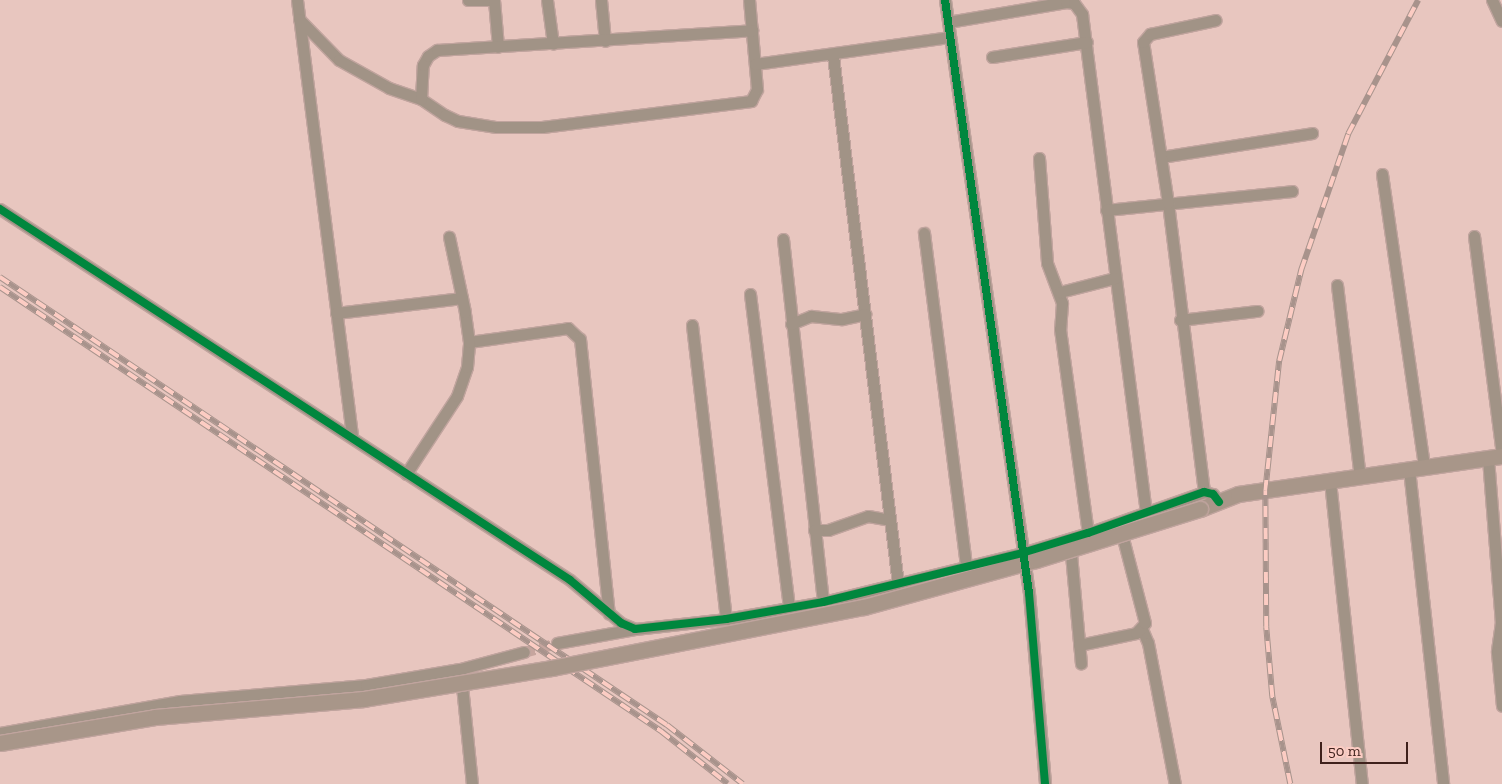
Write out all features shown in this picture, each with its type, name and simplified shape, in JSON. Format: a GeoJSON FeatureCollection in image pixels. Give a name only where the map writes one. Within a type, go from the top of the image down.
{"type":"FeatureCollection","features":[{"type":"Feature","properties":{"kind":"main road"},"geometry":{"type":"LineString","coordinates":[[0,743],[155,717],[364,700],[572,664],[864,607],[1036,560],[1200,509],[1238,494],[1497,457]]}},
{"type":"Feature","properties":{"kind":"street"},"geometry":{"type":"LineString","coordinates":[[297,0],[352,438]]}},
{"type":"Feature","properties":{"kind":"street"},"geometry":{"type":"LineString","coordinates":[[468,0],[494,0],[498,46]]}},
{"type":"Feature","properties":{"kind":"street"},"geometry":{"type":"LineString","coordinates":[[547,0],[553,44]]}},
{"type":"Feature","properties":{"kind":"street"},"geometry":{"type":"LineString","coordinates":[[601,0],[605,41]]}},
{"type":"Feature","properties":{"kind":"street"},"geometry":{"type":"LineString","coordinates":[[299,19],[339,60],[389,88],[421,99],[458,121],[497,127],[584,124],[745,103],[756,96],[755,64],[748,0]]}},
{"type":"Feature","properties":{"kind":"street"},"geometry":{"type":"LineString","coordinates":[[945,0],[1029,593],[1045,784]]}},
{"type":"Feature","properties":{"kind":"street"},"geometry":{"type":"LineString","coordinates":[[1492,0],[1502,21]]}},
{"type":"Feature","properties":{"kind":"street"},"geometry":{"type":"LineString","coordinates":[[948,22],[1074,3],[1082,14],[1146,513]]}},
{"type":"Feature","properties":{"kind":"street"},"geometry":{"type":"LineString","coordinates":[[1204,492],[1180,320],[1168,204],[1142,42],[1150,34],[1216,20]]}},
{"type":"Feature","properties":{"kind":"street"},"geometry":{"type":"LineString","coordinates":[[421,99],[423,65],[428,56],[437,50],[605,41],[752,30]]}},
{"type":"Feature","properties":{"kind":"street"},"geometry":{"type":"LineString","coordinates":[[755,64],[833,56],[950,37]]}},
{"type":"Feature","properties":{"kind":"street"},"geometry":{"type":"LineString","coordinates":[[992,57],[1086,42]]}},
{"type":"Feature","properties":{"kind":"street"},"geometry":{"type":"LineString","coordinates":[[833,56],[898,584]]}},
{"type":"Feature","properties":{"kind":"street"},"geometry":{"type":"LineString","coordinates":[[1161,157],[1312,133]]}},
{"type":"Feature","properties":{"kind":"street"},"geometry":{"type":"LineString","coordinates":[[1039,158],[1047,263],[1060,292],[1060,329],[1088,533]]}},
{"type":"Feature","properties":{"kind":"street"},"geometry":{"type":"LineString","coordinates":[[1382,174],[1417,468],[1443,784]]}},
{"type":"Feature","properties":{"kind":"street"},"geometry":{"type":"LineString","coordinates":[[1106,210],[1292,191]]}},
{"type":"Feature","properties":{"kind":"street"},"geometry":{"type":"LineString","coordinates":[[0,209],[570,580],[609,612],[635,629]]}},
{"type":"Feature","properties":{"kind":"street"},"geometry":{"type":"LineString","coordinates":[[924,233],[966,568]]}},
{"type":"Feature","properties":{"kind":"street"},"geometry":{"type":"LineString","coordinates":[[1474,236],[1497,457],[1501,622],[1497,652],[1502,706]]}},
{"type":"Feature","properties":{"kind":"street"},"geometry":{"type":"LineString","coordinates":[[406,474],[458,396],[467,366],[469,342],[449,237]]}},
{"type":"Feature","properties":{"kind":"street"},"geometry":{"type":"LineString","coordinates":[[783,239],[823,602]]}},
{"type":"Feature","properties":{"kind":"street"},"geometry":{"type":"LineString","coordinates":[[1060,292],[1115,278]]}},
{"type":"Feature","properties":{"kind":"street"},"geometry":{"type":"LineString","coordinates":[[1337,285],[1360,477]]}},
{"type":"Feature","properties":{"kind":"street"},"geometry":{"type":"LineString","coordinates":[[750,294],[789,608]]}},
{"type":"Feature","properties":{"kind":"street"},"geometry":{"type":"LineString","coordinates":[[336,313],[462,298]]}},
{"type":"Feature","properties":{"kind":"street"},"geometry":{"type":"LineString","coordinates":[[1180,320],[1257,311]]}},
{"type":"Feature","properties":{"kind":"street"},"geometry":{"type":"LineString","coordinates":[[792,324],[811,316],[842,319],[865,314]]}},
{"type":"Feature","properties":{"kind":"street"},"geometry":{"type":"LineString","coordinates":[[692,325],[726,619]]}},
{"type":"Feature","properties":{"kind":"street"},"geometry":{"type":"LineString","coordinates":[[469,342],[568,328],[580,339],[609,612]]}},
{"type":"Feature","properties":{"kind":"street"},"geometry":{"type":"LineString","coordinates":[[1330,481],[1362,784]]}},
{"type":"Feature","properties":{"kind":"street"},"geometry":{"type":"LineString","coordinates":[[557,643],[635,629],[726,619],[823,602],[1022,553],[1118,523],[1204,492],[1213,494],[1219,502]]}},
{"type":"Feature","properties":{"kind":"street"},"geometry":{"type":"LineString","coordinates":[[814,530],[828,530],[868,516],[890,520]]}},
{"type":"Feature","properties":{"kind":"street"},"geometry":{"type":"LineString","coordinates":[[1118,523],[1145,616],[1142,629],[1148,642],[1175,784]]}},
{"type":"Feature","properties":{"kind":"street"},"geometry":{"type":"LineString","coordinates":[[1070,539],[1081,663]]}},
{"type":"Feature","properties":{"kind":"street"},"geometry":{"type":"LineString","coordinates":[[1079,645],[1142,629]]}},
{"type":"Feature","properties":{"kind":"street"},"geometry":{"type":"LineString","coordinates":[[0,733],[180,701],[312,692],[460,669],[524,652]]}},
{"type":"Feature","properties":{"kind":"street"},"geometry":{"type":"LineString","coordinates":[[460,669],[472,784]]}},
{"type":"Feature","properties":{"kind":"tunnel"},"geometry":{"type":"LineString","coordinates":[[524,652],[557,643]]}},
{"type":"Feature","properties":{"kind":"railway"},"geometry":{"type":"LineString","coordinates":[[1290,784],[1272,696],[1266,627],[1265,491],[1279,361],[1301,270],[1348,134],[1418,0]]}},
{"type":"Feature","properties":{"kind":"railway"},"geometry":{"type":"LineString","coordinates":[[0,277],[667,725],[743,784]]}},
{"type":"Feature","properties":{"kind":"railway"},"geometry":{"type":"LineString","coordinates":[[0,287],[661,731],[728,784]]}},
{"type":"Feature","properties":{"kind":"cycle path"},"geometry":{"type":"LineString","coordinates":[[945,0],[1029,593],[1045,784]]}},
{"type":"Feature","properties":{"kind":"cycle path"},"geometry":{"type":"LineString","coordinates":[[0,209],[570,580],[621,623],[635,629],[726,619],[823,602],[1022,553],[1088,533],[1204,492],[1213,494],[1219,502]]}}]}
